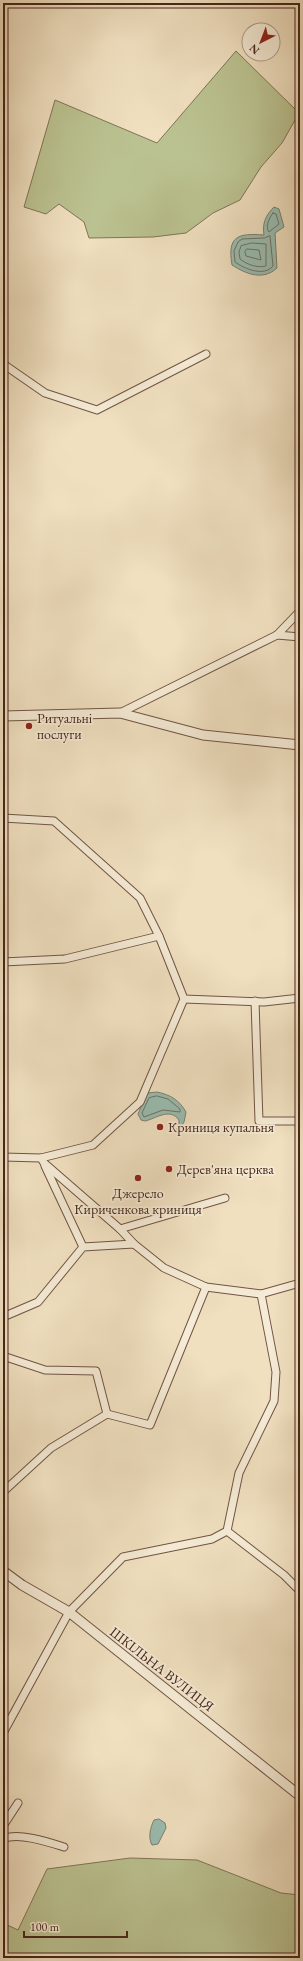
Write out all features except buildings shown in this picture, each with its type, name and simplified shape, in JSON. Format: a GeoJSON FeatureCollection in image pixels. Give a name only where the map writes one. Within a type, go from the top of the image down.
{"type":"FeatureCollection","features":[{"type":"Feature","properties":{"kind":"street"},"geometry":{"type":"LineString","coordinates":[[3,362],[6,366],[45,393],[98,410],[206,354]]}},
{"type":"Feature","properties":{"kind":"street"},"geometry":{"type":"LineString","coordinates":[[120,713],[277,635],[300,611]]}},
{"type":"Feature","properties":{"kind":"street"},"geometry":{"type":"LineString","coordinates":[[277,635],[300,637]]}},
{"type":"Feature","properties":{"kind":"street"},"geometry":{"type":"LineString","coordinates":[[3,716],[120,713],[203,735],[300,745]]}},
{"type":"Feature","properties":{"kind":"street"},"geometry":{"type":"LineString","coordinates":[[3,818],[54,821],[140,898],[159,936],[184,999],[140,1102],[94,1145],[42,1160],[3,1157]]}},
{"type":"Feature","properties":{"kind":"street"},"geometry":{"type":"LineString","coordinates":[[3,962],[65,959],[159,936]]}},
{"type":"Feature","properties":{"kind":"street"},"geometry":{"type":"LineString","coordinates":[[184,999],[255,1001],[300,998]]}},
{"type":"Feature","properties":{"kind":"street"},"geometry":{"type":"LineString","coordinates":[[255,1001],[259,1121],[300,1121]]}},
{"type":"Feature","properties":{"kind":"street"},"geometry":{"type":"LineString","coordinates":[[42,1160],[120,1229],[134,1244],[164,1268],[206,1287],[261,1294],[300,1283]]}},
{"type":"Feature","properties":{"kind":"street"},"geometry":{"type":"LineString","coordinates":[[42,1160],[83,1248]]}},
{"type":"Feature","properties":{"kind":"street"},"geometry":{"type":"LineString","coordinates":[[120,1229],[225,1198]]}},
{"type":"Feature","properties":{"kind":"street"},"geometry":{"type":"LineString","coordinates":[[3,1317],[38,1302],[83,1248],[134,1244]]}},
{"type":"Feature","properties":{"kind":"street"},"geometry":{"type":"LineString","coordinates":[[3,1492],[52,1448],[107,1414],[150,1425],[206,1287]]}},
{"type":"Feature","properties":{"kind":"street"},"geometry":{"type":"LineString","coordinates":[[227,1531],[239,1473],[274,1401],[276,1372],[261,1294]]}},
{"type":"Feature","properties":{"kind":"street"},"geometry":{"type":"LineString","coordinates":[[3,1356],[45,1370],[96,1371],[107,1414]]}},
{"type":"Feature","properties":{"kind":"street"},"geometry":{"type":"LineString","coordinates":[[227,1531],[284,1575],[300,1591]]}},
{"type":"Feature","properties":{"kind":"street"},"geometry":{"type":"LineString","coordinates":[[3,1733],[68,1612],[123,1557],[212,1539],[227,1531]]}},
{"type":"Feature","properties":{"kind":"street","name":"ШКІЛЬНА ВУЛИЦЯ"},"geometry":{"type":"LineString","coordinates":[[3,1571],[22,1585],[68,1612],[300,1796]]}},
{"type":"Feature","properties":{"kind":"street"},"geometry":{"type":"LineString","coordinates":[[3,1826],[18,1803]]}},
{"type":"Feature","properties":{"kind":"street"},"geometry":{"type":"LineString","coordinates":[[3,1839],[11,1836],[49,1842],[64,1847]]}},
{"type":"Feature","properties":{"kind":"green space"},"geometry":{"type":"Polygon","coordinates":[[[236,51],[241,56],[241,62],[247,62],[299,113],[282,143],[261,167],[240,200],[213,213],[186,233],[153,237],[89,238],[84,222],[59,204],[46,214],[24,207],[55,100],[157,143],[236,51]]]}},
{"type":"Feature","properties":{"kind":"green space"},"geometry":{"type":"Polygon","coordinates":[[[130,1858],[197,1860],[281,1893],[300,1895],[300,1958],[3,1958],[3,1923],[18,1930],[47,1869],[130,1858]]]}},
{"type":"Feature","properties":{"kind":"water"},"geometry":{"type":"Polygon","coordinates":[[[274,207],[279,209],[284,227],[275,233],[277,268],[266,274],[254,275],[232,265],[231,248],[233,242],[236,238],[241,236],[264,235],[265,220],[274,207]]]}},
{"type":"Feature","properties":{"kind":"water"},"geometry":{"type":"Polygon","coordinates":[[[157,1092],[174,1099],[186,1112],[184,1122],[179,1130],[176,1130],[179,1125],[179,1120],[171,1114],[162,1115],[145,1121],[141,1120],[138,1114],[147,1093],[157,1092]]]}},
{"type":"Feature","properties":{"kind":"water"},"geometry":{"type":"Polygon","coordinates":[[[159,1819],[165,1823],[166,1828],[158,1844],[152,1845],[150,1836],[151,1826],[154,1820],[159,1819]]]}},
{"type":"Feature","properties":{"kind":"place","name":"Ритуальні послуги"},"geometry":{"type":"Point","coordinates":[29,726]}},
{"type":"Feature","properties":{"kind":"place","name":"Криниця купальня"},"geometry":{"type":"Point","coordinates":[160,1127]}},
{"type":"Feature","properties":{"kind":"place","name":"Дерев'яна церква"},"geometry":{"type":"Point","coordinates":[169,1169]}},
{"type":"Feature","properties":{"kind":"place","name":"Джерело Кириченкова криниця"},"geometry":{"type":"Point","coordinates":[138,1178]}}]}
